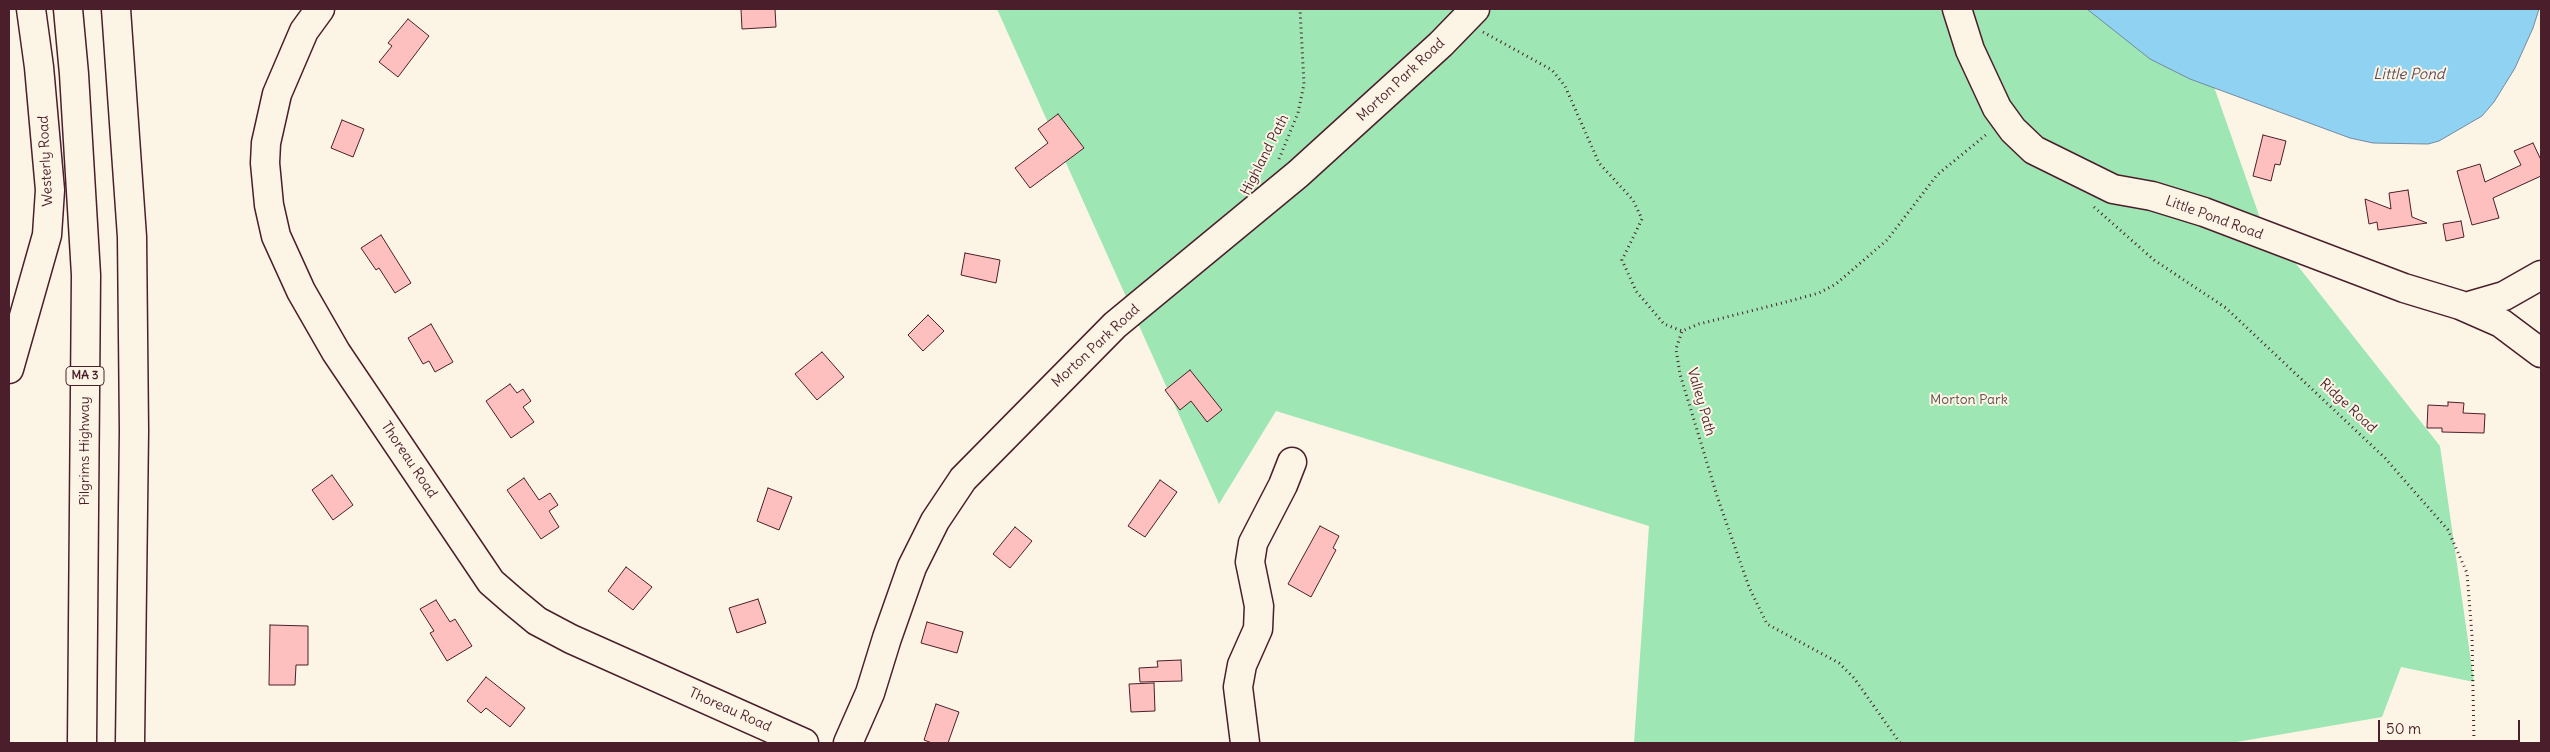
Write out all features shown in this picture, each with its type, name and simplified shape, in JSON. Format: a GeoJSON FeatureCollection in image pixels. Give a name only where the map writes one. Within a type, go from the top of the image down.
{"type":"FeatureCollection","features":[{"type":"Feature","properties":{"kind":"main road","name":"Westerly Road"},"geometry":{"type":"LineString","coordinates":[[9,369],[47,235],[50,190],[39,67],[31,9]]}},
{"type":"Feature","properties":{"kind":"main road","name":"Pilgrims Highway"},"geometry":{"type":"LineString","coordinates":[[68,9],[74,74],[86,275],[82,743]]}},
{"type":"Feature","properties":{"kind":"main road"},"geometry":{"type":"LineString","coordinates":[[116,9],[132,237],[134,431],[130,743]]}},
{"type":"Feature","properties":{"kind":"main road","name":"Thoreau Road"},"geometry":{"type":"LineString","coordinates":[[320,9],[304,31],[277,94],[266,143],[265,163],[269,205],[276,236],[301,291],[336,352],[491,582],[514,602],[537,621],[571,639],[804,743]]}},
{"type":"Feature","properties":{"kind":"main road","name":"Little Pond Road"},"geometry":{"type":"LineString","coordinates":[[1957,9],[1970,50],[1985,85],[2012,130],[2034,150],[2113,189],[2152,196],[2204,212],[2404,288],[2466,307],[2501,323],[2541,353]]}},
{"type":"Feature","properties":{"kind":"main road","name":"Morton Park Road"},"geometry":{"type":"LineString","coordinates":[[848,743],[870,693],[912,567],[935,521],[963,478],[1115,325],[1298,174],[1469,16]]}},
{"type":"Feature","properties":{"kind":"main road"},"geometry":{"type":"LineString","coordinates":[[2466,307],[2504,296],[2541,275]]}},
{"type":"Feature","properties":{"kind":"main road"},"geometry":{"type":"LineString","coordinates":[[1245,743],[1238,687],[1242,665],[1258,629],[1259,606],[1250,562],[1253,543],[1283,485],[1292,462]]}},
{"type":"Feature","properties":{"kind":"path","name":"Highland Path"},"geometry":{"type":"LineString","coordinates":[[1276,163],[1298,113],[1304,84],[1300,9]]}},
{"type":"Feature","properties":{"kind":"path"},"geometry":{"type":"LineString","coordinates":[[1469,16],[1496,38],[1552,70],[1565,86],[1599,163],[1632,200],[1642,219],[1622,260],[1636,291],[1664,324],[1682,332],[1699,324],[1818,293],[1836,284],[1888,240],[1937,174],[2006,121]]}},
{"type":"Feature","properties":{"kind":"path","name":"Ridge Road"},"geometry":{"type":"LineString","coordinates":[[2088,201],[2154,260],[2226,308],[2386,458],[2448,530],[2468,573],[2472,636],[2474,743]]}},
{"type":"Feature","properties":{"kind":"path","name":"Valley Path"},"geometry":{"type":"LineString","coordinates":[[1682,332],[1676,349],[1680,374],[1749,587],[1767,624],[1839,663],[1854,678],[1900,743]]}},
{"type":"Feature","properties":{"kind":"green space","name":"Morton Park"},"geometry":{"type":"Polygon","coordinates":[[[997,9],[2457,9],[2212,81],[2260,218],[2440,446],[2474,682],[2401,667],[2382,717],[2231,743],[1634,743],[1649,526],[1276,411],[1219,504],[997,9]]]}},
{"type":"Feature","properties":{"kind":"water","name":"Little Pond"},"geometry":{"type":"Polygon","coordinates":[[[2087,9],[2539,9],[2533,28],[2515,68],[2494,102],[2482,116],[2439,141],[2428,144],[2373,143],[2350,138],[2190,79],[2150,59],[2087,9]]]}},
{"type":"Feature","properties":{"kind":"building"},"geometry":{"type":"Polygon","coordinates":[[[741,9],[775,9],[776,27],[742,29],[741,9]]]}},
{"type":"Feature","properties":{"kind":"building"},"geometry":{"type":"Polygon","coordinates":[[[408,19],[429,36],[398,77],[379,62],[392,46],[388,43],[408,19]]]}},
{"type":"Feature","properties":{"kind":"building"},"geometry":{"type":"Polygon","coordinates":[[[1058,114],[1084,148],[1030,188],[1015,168],[1048,143],[1038,129],[1058,114]]]}},
{"type":"Feature","properties":{"kind":"building"},"geometry":{"type":"Polygon","coordinates":[[[342,120],[364,129],[353,157],[331,148],[342,120]]]}},
{"type":"Feature","properties":{"kind":"building"},"geometry":{"type":"Polygon","coordinates":[[[2263,135],[2286,141],[2280,165],[2275,164],[2271,181],[2253,176],[2263,135]]]}},
{"type":"Feature","properties":{"kind":"building"},"geometry":{"type":"Polygon","coordinates":[[[2533,143],[2541,160],[2541,176],[2493,198],[2499,218],[2472,225],[2457,171],[2480,164],[2485,182],[2521,165],[2514,151],[2533,143]]]}},
{"type":"Feature","properties":{"kind":"building"},"geometry":{"type":"Polygon","coordinates":[[[2408,190],[2412,217],[2427,223],[2378,230],[2377,222],[2369,224],[2365,199],[2391,209],[2389,193],[2408,190]]]}},
{"type":"Feature","properties":{"kind":"building"},"geometry":{"type":"Polygon","coordinates":[[[2461,221],[2464,237],[2446,241],[2443,224],[2461,221]]]}},
{"type":"Feature","properties":{"kind":"building"},"geometry":{"type":"Polygon","coordinates":[[[381,235],[411,283],[395,293],[379,268],[376,270],[361,248],[381,235]]]}},
{"type":"Feature","properties":{"kind":"building"},"geometry":{"type":"Polygon","coordinates":[[[965,253],[1000,260],[996,283],[961,275],[965,253]]]}},
{"type":"Feature","properties":{"kind":"building"},"geometry":{"type":"Polygon","coordinates":[[[928,315],[944,331],[923,351],[908,335],[928,315]]]}},
{"type":"Feature","properties":{"kind":"building"},"geometry":{"type":"Polygon","coordinates":[[[431,324],[453,362],[435,372],[429,361],[423,364],[408,338],[431,324]]]}},
{"type":"Feature","properties":{"kind":"building"},"geometry":{"type":"Polygon","coordinates":[[[822,352],[844,377],[817,400],[795,374],[822,352]]]}},
{"type":"Feature","properties":{"kind":"building"},"geometry":{"type":"Polygon","coordinates":[[[1190,370],[1222,410],[1207,422],[1191,401],[1180,410],[1165,390],[1190,370]]]}},
{"type":"Feature","properties":{"kind":"building"},"geometry":{"type":"Polygon","coordinates":[[[510,384],[517,393],[523,389],[531,401],[523,407],[534,422],[511,438],[486,401],[510,384]]]}},
{"type":"Feature","properties":{"kind":"building"},"geometry":{"type":"Polygon","coordinates":[[[2448,402],[2464,403],[2463,413],[2485,414],[2484,433],[2442,432],[2442,428],[2427,428],[2428,405],[2448,406],[2448,402]]]}},
{"type":"Feature","properties":{"kind":"building"},"geometry":{"type":"Polygon","coordinates":[[[332,475],[353,505],[333,520],[312,490],[332,475]]]}},
{"type":"Feature","properties":{"kind":"building"},"geometry":{"type":"Polygon","coordinates":[[[524,478],[539,500],[550,493],[558,505],[549,511],[559,527],[541,539],[507,490],[524,478]]]}},
{"type":"Feature","properties":{"kind":"building"},"geometry":{"type":"Polygon","coordinates":[[[1160,480],[1177,492],[1145,537],[1128,526],[1160,480]]]}},
{"type":"Feature","properties":{"kind":"building"},"geometry":{"type":"Polygon","coordinates":[[[768,488],[792,497],[779,530],[757,521],[768,488]]]}},
{"type":"Feature","properties":{"kind":"building"},"geometry":{"type":"Polygon","coordinates":[[[1320,526],[1339,536],[1333,548],[1336,550],[1311,597],[1288,584],[1320,526]]]}},
{"type":"Feature","properties":{"kind":"building"},"geometry":{"type":"Polygon","coordinates":[[[1015,527],[1032,541],[1010,568],[993,554],[1015,527]]]}},
{"type":"Feature","properties":{"kind":"building"},"geometry":{"type":"Polygon","coordinates":[[[626,567],[652,587],[633,610],[608,591],[626,567]]]}},
{"type":"Feature","properties":{"kind":"building"},"geometry":{"type":"Polygon","coordinates":[[[758,599],[766,623],[737,633],[729,608],[758,599]]]}},
{"type":"Feature","properties":{"kind":"building"},"geometry":{"type":"Polygon","coordinates":[[[436,600],[450,622],[455,619],[472,646],[447,661],[430,633],[434,631],[420,609],[436,600]]]}},
{"type":"Feature","properties":{"kind":"building"},"geometry":{"type":"Polygon","coordinates":[[[927,622],[963,632],[957,653],[921,643],[927,622]]]}},
{"type":"Feature","properties":{"kind":"building"},"geometry":{"type":"Polygon","coordinates":[[[270,625],[308,626],[308,665],[296,665],[295,685],[269,685],[270,625]]]}},
{"type":"Feature","properties":{"kind":"building"},"geometry":{"type":"Polygon","coordinates":[[[1181,660],[1182,681],[1140,682],[1139,668],[1158,667],[1157,661],[1181,660]]]}},
{"type":"Feature","properties":{"kind":"building"},"geometry":{"type":"Polygon","coordinates":[[[486,677],[525,708],[510,727],[486,708],[481,713],[467,701],[486,677]]]}},
{"type":"Feature","properties":{"kind":"building"},"geometry":{"type":"Polygon","coordinates":[[[1154,683],[1155,711],[1131,712],[1129,684],[1154,683]]]}},
{"type":"Feature","properties":{"kind":"building"},"geometry":{"type":"Polygon","coordinates":[[[936,704],[959,712],[948,743],[932,743],[924,740],[936,704]]]}}]}
